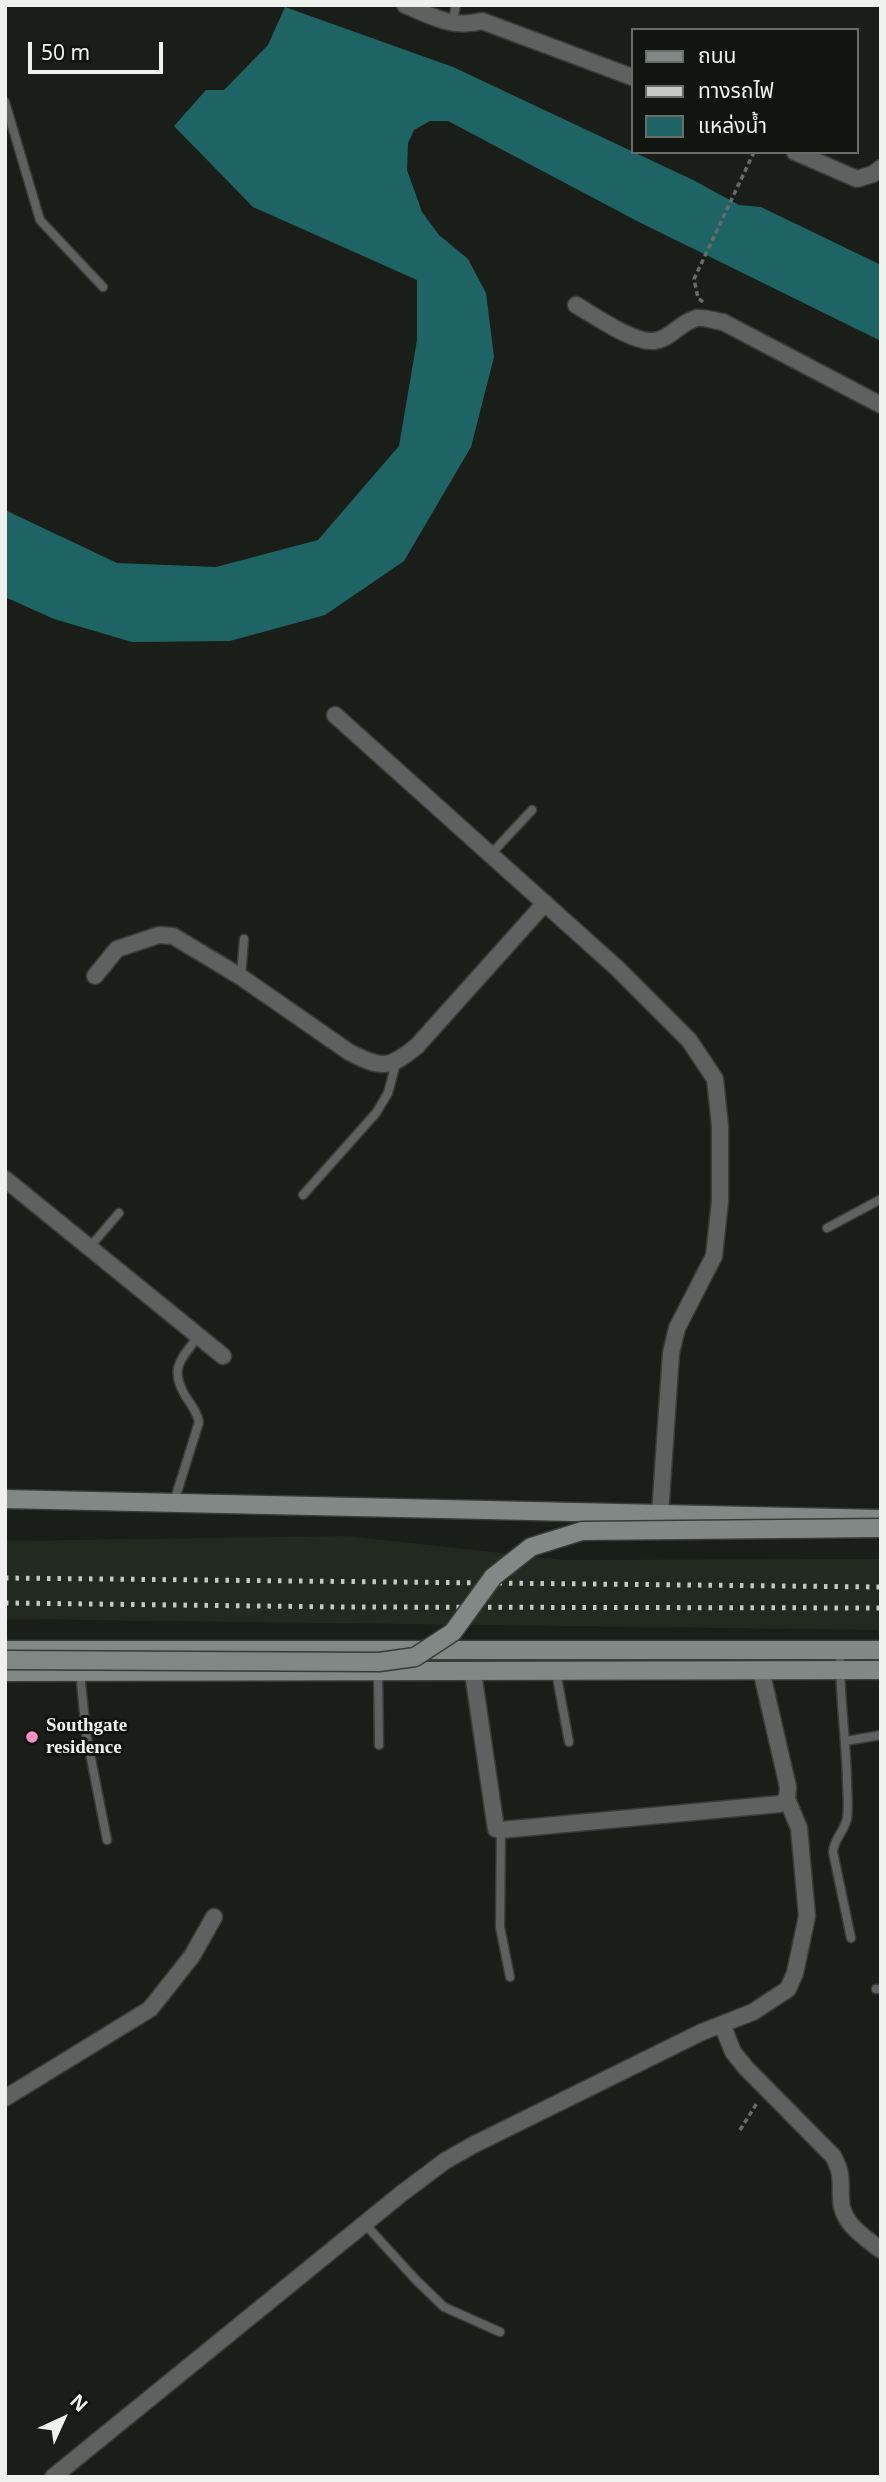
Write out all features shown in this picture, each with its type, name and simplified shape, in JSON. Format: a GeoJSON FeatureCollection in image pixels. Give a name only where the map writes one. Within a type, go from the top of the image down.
{"type":"FeatureCollection","features":[{"type":"Feature","properties":{"kind":"street"},"geometry":{"type":"LineString","coordinates":[[405,5],[452,24],[467,25],[484,13],[630,76]]}},
{"type":"Feature","properties":{"kind":"street"},"geometry":{"type":"LineString","coordinates":[[800,154],[857,179],[873,174],[881,168]]}},
{"type":"Feature","properties":{"kind":"street"},"geometry":{"type":"LineString","coordinates":[[576,305],[639,340],[654,341],[668,337],[681,325],[698,318],[723,322],[881,405]]}},
{"type":"Feature","properties":{"kind":"street"},"geometry":{"type":"LineString","coordinates":[[335,715],[618,969],[689,1040],[715,1079],[720,1126],[720,1200],[715,1256],[677,1328],[671,1353],[660,1514]]}},
{"type":"Feature","properties":{"kind":"street"},"geometry":{"type":"LineString","coordinates":[[95,976],[117,949],[159,935],[173,936],[240,977],[349,1052],[383,1065],[396,1063],[417,1046],[545,903]]}},
{"type":"Feature","properties":{"kind":"street"},"geometry":{"type":"LineString","coordinates":[[5,1179],[223,1356]]}},
{"type":"Feature","properties":{"kind":"street"},"geometry":{"type":"LineString","coordinates":[[5,1499],[881,1519]]}},
{"type":"Feature","properties":{"kind":"street"},"geometry":{"type":"LineString","coordinates":[[5,1660],[379,1662],[415,1657],[453,1632],[493,1577],[531,1547],[582,1531],[881,1528]]}},
{"type":"Feature","properties":{"kind":"street"},"geometry":{"type":"LineString","coordinates":[[5,1650],[881,1650]]}},
{"type":"Feature","properties":{"kind":"street"},"geometry":{"type":"LineString","coordinates":[[53,2477],[364,2223],[446,2161],[473,2145],[722,2024],[753,2012],[788,1989],[795,1973],[807,1916],[799,1828],[787,1798],[788,1787],[761,1670]]}},
{"type":"Feature","properties":{"kind":"street"},"geometry":{"type":"LineString","coordinates":[[5,1672],[881,1670]]}},
{"type":"Feature","properties":{"kind":"street"},"geometry":{"type":"LineString","coordinates":[[473,1673],[496,1829],[780,1804],[787,1798]]}},
{"type":"Feature","properties":{"kind":"street"},"geometry":{"type":"LineString","coordinates":[[5,2098],[150,2010],[192,1956],[214,1917]]}},
{"type":"Feature","properties":{"kind":"street"},"geometry":{"type":"LineString","coordinates":[[722,2024],[733,2052],[833,2156],[841,2169],[841,2202],[845,2217],[856,2231],[881,2250]]}},
{"type":"Feature","properties":{"kind":"lane"},"geometry":{"type":"LineString","coordinates":[[452,24],[456,5]]}},
{"type":"Feature","properties":{"kind":"lane"},"geometry":{"type":"LineString","coordinates":[[5,103],[40,220],[103,287]]}},
{"type":"Feature","properties":{"kind":"lane"},"geometry":{"type":"LineString","coordinates":[[491,853],[532,810]]}},
{"type":"Feature","properties":{"kind":"lane"},"geometry":{"type":"LineString","coordinates":[[240,977],[244,939]]}},
{"type":"Feature","properties":{"kind":"lane"},"geometry":{"type":"LineString","coordinates":[[303,1195],[376,1113],[388,1093],[396,1063]]}},
{"type":"Feature","properties":{"kind":"lane"},"geometry":{"type":"LineString","coordinates":[[827,1228],[881,1199]]}},
{"type":"Feature","properties":{"kind":"lane"},"geometry":{"type":"LineString","coordinates":[[89,1248],[119,1213]]}},
{"type":"Feature","properties":{"kind":"lane"},"geometry":{"type":"LineString","coordinates":[[173,1504],[199,1423],[196,1410],[183,1391],[176,1372],[180,1359],[198,1337]]}},
{"type":"Feature","properties":{"kind":"lane"},"geometry":{"type":"LineString","coordinates":[[841,1650],[847,1820],[833,1843],[833,1852],[851,1938]]}},
{"type":"Feature","properties":{"kind":"lane"},"geometry":{"type":"LineString","coordinates":[[80,1672],[86,1733],[107,1840]]}},
{"type":"Feature","properties":{"kind":"lane"},"geometry":{"type":"LineString","coordinates":[[378,1672],[379,1745]]}},
{"type":"Feature","properties":{"kind":"lane"},"geometry":{"type":"LineString","coordinates":[[556,1672],[569,1742]]}},
{"type":"Feature","properties":{"kind":"lane"},"geometry":{"type":"LineString","coordinates":[[846,1741],[881,1735]]}},
{"type":"Feature","properties":{"kind":"lane"},"geometry":{"type":"LineString","coordinates":[[501,1830],[500,1927],[510,1978]]}},
{"type":"Feature","properties":{"kind":"lane"},"geometry":{"type":"LineString","coordinates":[[364,2223],[444,2307],[500,2332]]}},
{"type":"Feature","properties":{"kind":"path"},"geometry":{"type":"LineString","coordinates":[[723,322],[698,298],[694,279],[753,154]]}},
{"type":"Feature","properties":{"kind":"path"},"geometry":{"type":"LineString","coordinates":[[740,2130],[766,2089]]}},
{"type":"Feature","properties":{"kind":"shaded area"},"geometry":{"type":"Polygon","coordinates":[[[347,1536],[564,1560],[881,1559],[881,1630],[5,1619],[5,1541],[347,1536]]]}},
{"type":"Feature","properties":{"kind":"water"},"geometry":{"type":"Polygon","coordinates":[[[285,7],[453,67],[630,150],[630,154],[638,154],[693,180],[739,205],[761,207],[881,265],[881,341],[637,221],[448,121],[430,121],[414,130],[408,143],[407,170],[422,212],[439,235],[468,259],[486,293],[494,357],[471,447],[404,561],[325,615],[230,641],[132,642],[54,619],[5,597],[5,510],[117,563],[216,567],[318,540],[399,446],[417,340],[417,280],[253,207],[174,126],[206,90],[224,90],[268,45],[285,7]]]}},
{"type":"Feature","properties":{"kind":"railway"},"geometry":{"type":"LineString","coordinates":[[5,1578],[881,1587]]}},
{"type":"Feature","properties":{"kind":"railway"},"geometry":{"type":"LineString","coordinates":[[5,1603],[881,1608]]}},
{"type":"Feature","properties":{"kind":"place","name":"Southgate residence"},"geometry":{"type":"Point","coordinates":[32,1737]}}]}
